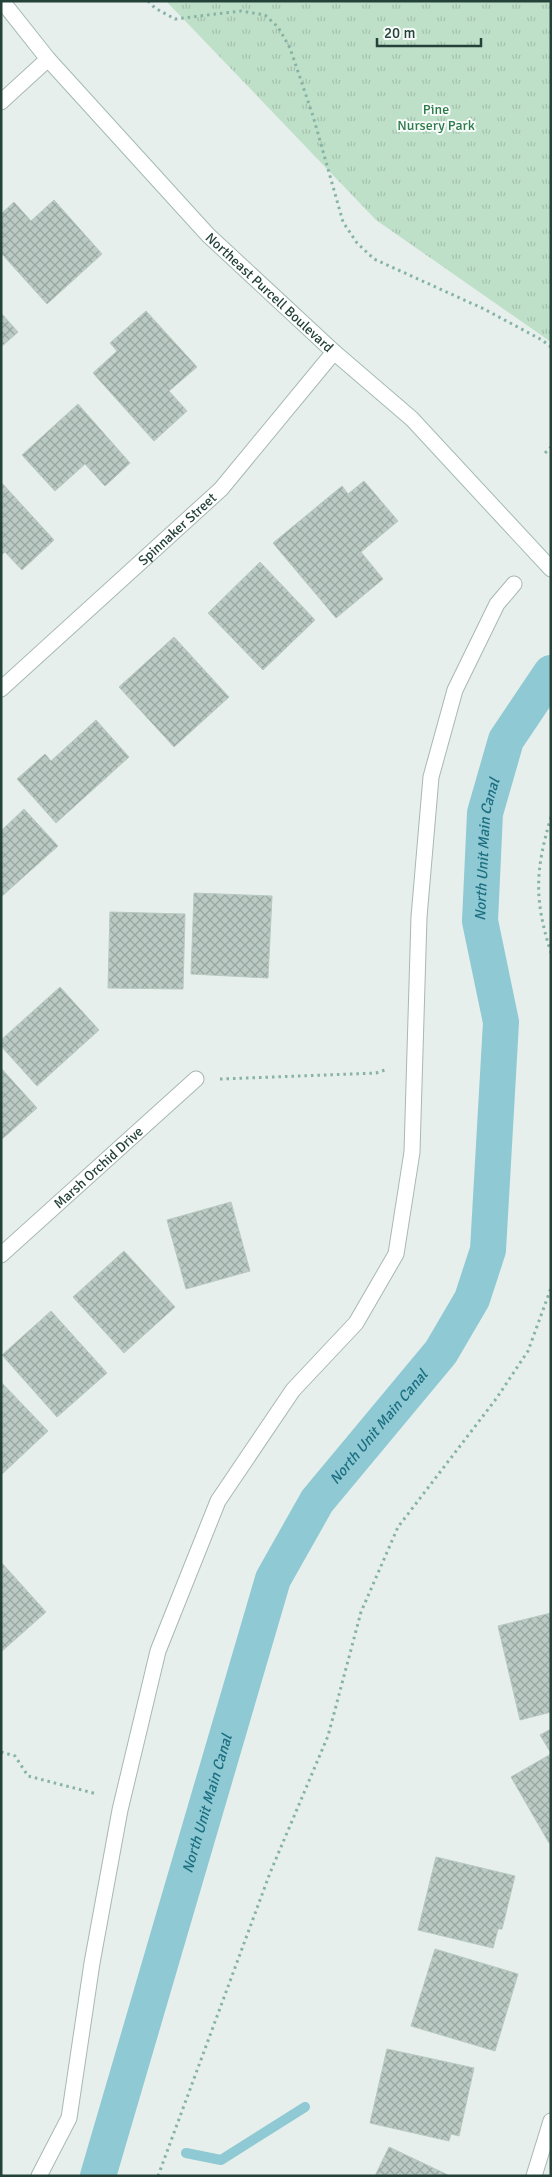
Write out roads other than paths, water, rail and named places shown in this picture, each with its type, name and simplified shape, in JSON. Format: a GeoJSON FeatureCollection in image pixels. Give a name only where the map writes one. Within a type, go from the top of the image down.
{"type":"FeatureCollection","features":[{"type":"Feature","properties":{"kind":"street","name":"Northeast Purcell Boulevard"},"geometry":{"type":"LineString","coordinates":[[2,1],[48,59],[208,235],[334,352],[412,419],[551,569]]}},
{"type":"Feature","properties":{"kind":"street"},"geometry":{"type":"LineString","coordinates":[[1,102],[48,59]]}},
{"type":"Feature","properties":{"kind":"street","name":"Spinnaker Street"},"geometry":{"type":"LineString","coordinates":[[1,689],[221,489],[334,352]]}},
{"type":"Feature","properties":{"kind":"street"},"geometry":{"type":"LineString","coordinates":[[39,2176],[69,2118],[92,1963],[122,1800],[158,1651],[218,1501],[293,1390],[356,1323],[396,1254],[412,1152],[419,916],[431,777],[455,690],[498,604],[514,584]]}},
{"type":"Feature","properties":{"kind":"street","name":"Marsh Orchid Drive"},"geometry":{"type":"LineString","coordinates":[[1,1255],[196,1079]]}},
{"type":"Feature","properties":{"kind":"street"},"geometry":{"type":"LineString","coordinates":[[534,2176],[551,2121]]}},
{"type":"Feature","properties":{"kind":"waterway","name":"North Unit Main Canal"},"geometry":{"type":"LineString","coordinates":[[98,2176],[273,1579],[317,1501],[441,1352],[472,1299],[488,1250],[501,1022],[480,921],[485,813],[506,740],[551,673]]}},
{"type":"Feature","properties":{"kind":"waterway"},"geometry":{"type":"LineString","coordinates":[[186,2153],[221,2160],[305,2107]]}},
{"type":"Feature","properties":{"kind":"park label","name":"Pine Nursery Park"},"geometry":{"type":"Point","coordinates":[436,118]}}]}
